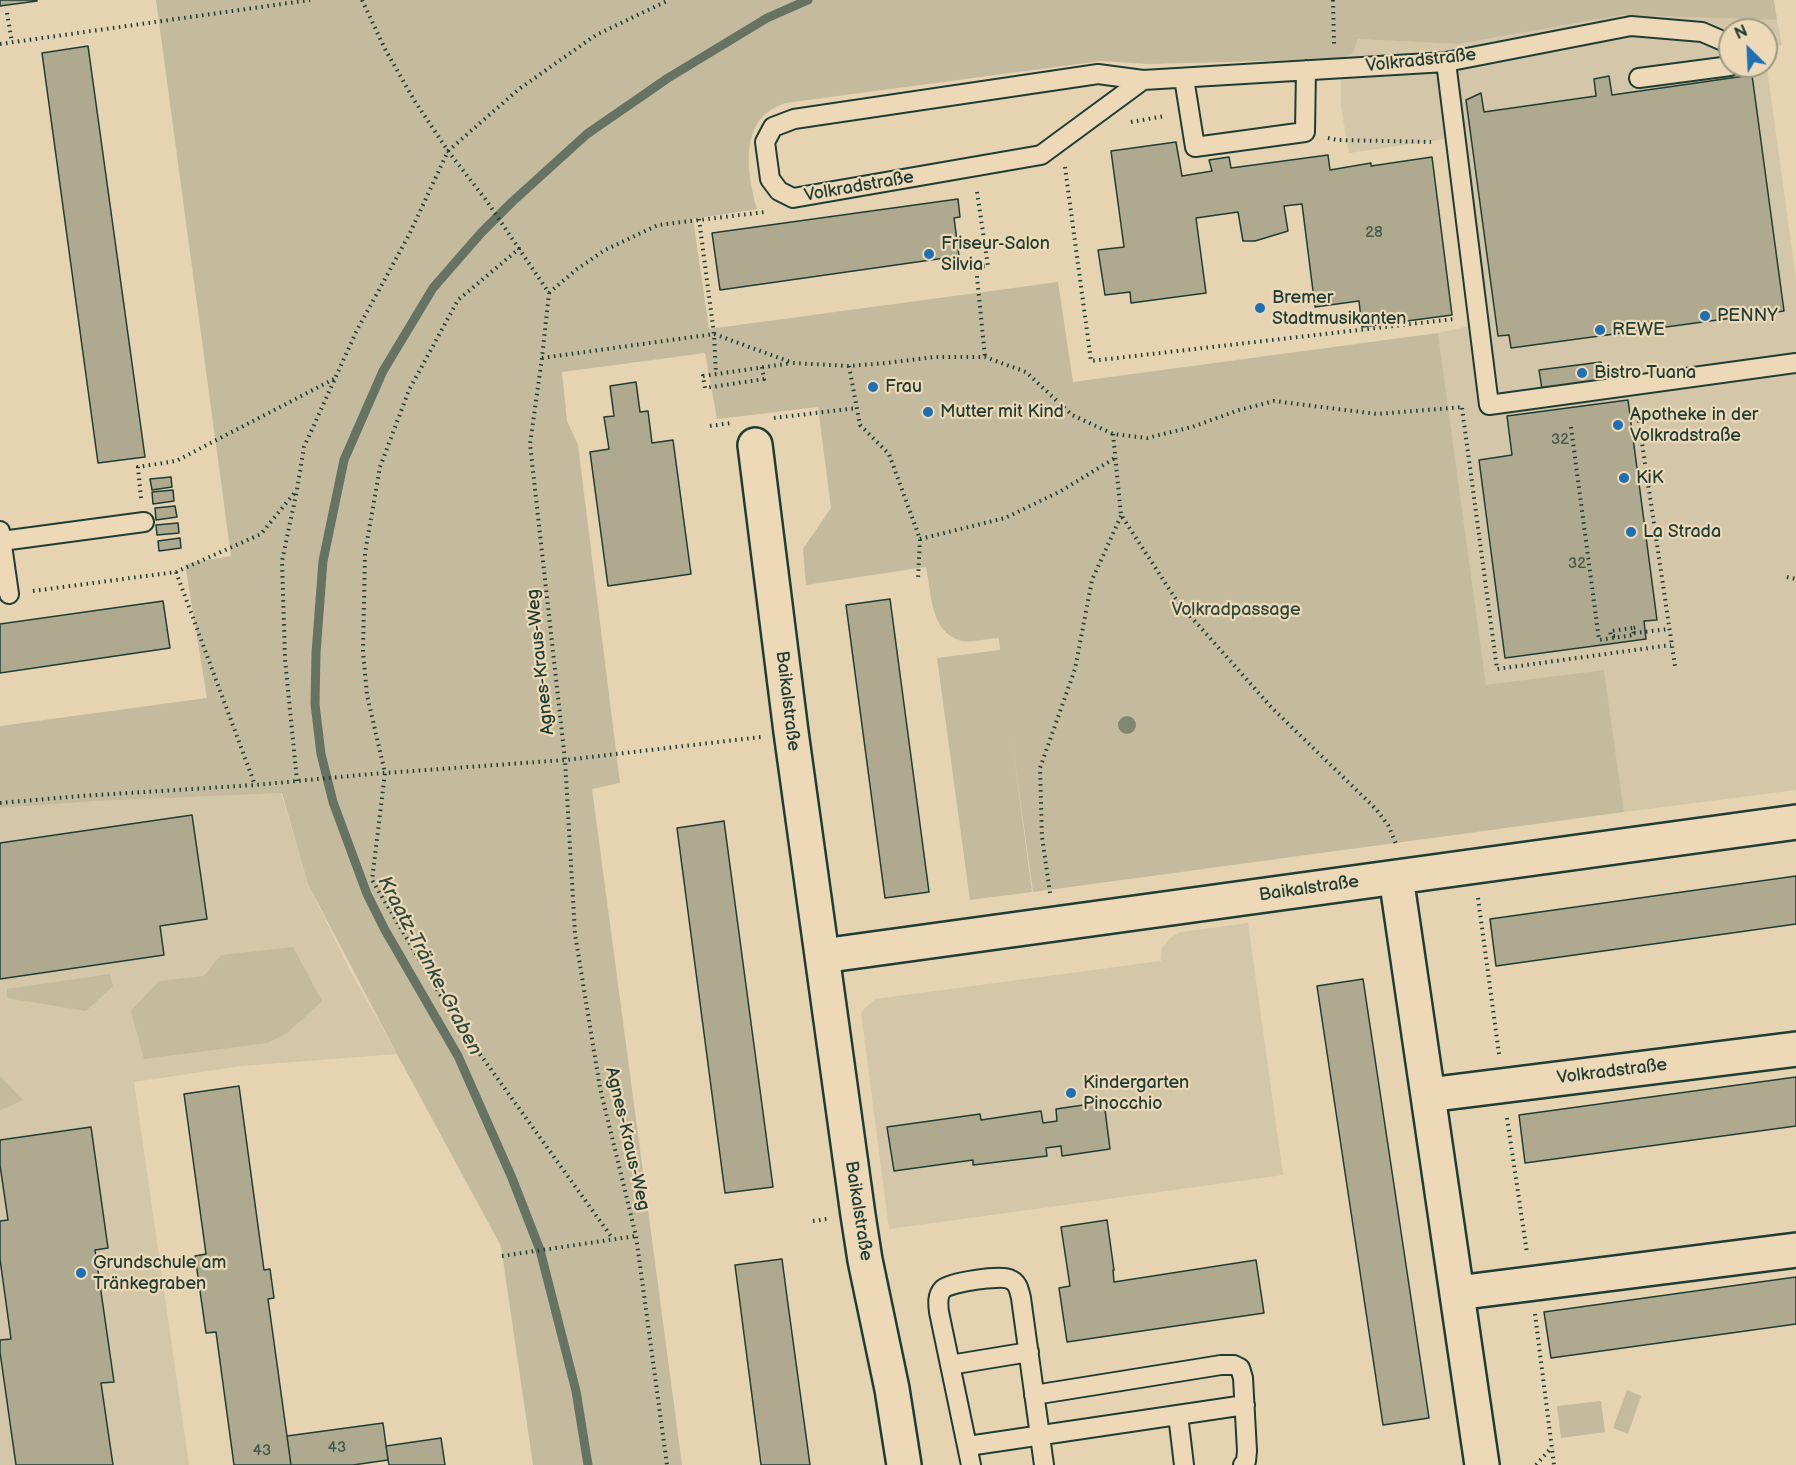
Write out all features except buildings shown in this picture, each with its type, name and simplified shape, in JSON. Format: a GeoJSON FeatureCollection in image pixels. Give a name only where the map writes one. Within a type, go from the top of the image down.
{"type":"FeatureCollection","features":[{"type":"Feature","properties":{"kind":"street","name":"Baikalstraße"},"geometry":{"type":"LineString","coordinates":[[755,445],[791,732],[858,1215],[892,1389],[903,1465]]}},
{"type":"Feature","properties":{"kind":"street","name":"Baikalstraße"},"geometry":{"type":"LineString","coordinates":[[822,956],[1055,924],[1397,863],[1796,822]]}},
{"type":"Feature","properties":{"kind":"street"},"geometry":{"type":"LineString","coordinates":[[1397,863],[1482,1465]]}},
{"type":"Feature","properties":{"kind":"street","name":"Volkradstraße"},"geometry":{"type":"LineString","coordinates":[[1428,1095],[1796,1049]]}},
{"type":"Feature","properties":{"kind":"street"},"geometry":{"type":"LineString","coordinates":[[1457,1293],[1796,1250]]}},
{"type":"Feature","properties":{"kind":"lane","name":"Volkradstraße"},"geometry":{"type":"LineString","coordinates":[[1143,80],[1041,155],[793,198],[779,191],[770,179],[765,142],[773,127],[794,119],[1098,74],[1143,80],[1446,62],[1631,26],[1702,32],[1718,39]]}},
{"type":"Feature","properties":{"kind":"lane"},"geometry":{"type":"LineString","coordinates":[[1446,62],[1489,405],[1796,363]]}},
{"type":"Feature","properties":{"kind":"lane"},"geometry":{"type":"LineString","coordinates":[[1639,78],[1718,68]]}},
{"type":"Feature","properties":{"kind":"lane"},"geometry":{"type":"LineString","coordinates":[[1184,78],[1196,147],[1305,132],[1306,70]]}},
{"type":"Feature","properties":{"kind":"lane"},"geometry":{"type":"LineString","coordinates":[[9,594],[1,535],[144,522]]}},
{"type":"Feature","properties":{"kind":"lane"},"geometry":{"type":"LineString","coordinates":[[971,1465],[938,1298],[944,1289],[953,1284],[1000,1277],[1011,1279],[1018,1285],[1044,1465]]}},
{"type":"Feature","properties":{"kind":"lane"},"geometry":{"type":"LineString","coordinates":[[950,1365],[1029,1352]]}},
{"type":"Feature","properties":{"kind":"lane"},"geometry":{"type":"LineString","coordinates":[[1034,1395],[1221,1365],[1234,1365],[1240,1368],[1243,1378],[1247,1451],[1243,1465]]}},
{"type":"Feature","properties":{"kind":"lane"},"geometry":{"type":"LineString","coordinates":[[968,1446],[1245,1405]]}},
{"type":"Feature","properties":{"kind":"lane"},"geometry":{"type":"LineString","coordinates":[[1178,1415],[1184,1465]]}},
{"type":"Feature","properties":{"kind":"path"},"geometry":{"type":"LineString","coordinates":[[0,44],[310,0]]}},
{"type":"Feature","properties":{"kind":"path"},"geometry":{"type":"LineString","coordinates":[[362,0],[385,49],[414,100],[549,292],[586,262],[605,250],[658,225],[771,212],[779,191]]}},
{"type":"Feature","properties":{"kind":"path"},"geometry":{"type":"LineString","coordinates":[[297,782],[285,659],[282,561],[304,447],[357,330],[409,235],[448,151],[519,89],[596,35],[669,0]]}},
{"type":"Feature","properties":{"kind":"path"},"geometry":{"type":"LineString","coordinates":[[1333,0],[1335,69]]}},
{"type":"Feature","properties":{"kind":"path"},"geometry":{"type":"LineString","coordinates":[[7,13],[12,42]]}},
{"type":"Feature","properties":{"kind":"path"},"geometry":{"type":"LineString","coordinates":[[1122,124],[1145,119]]}},
{"type":"Feature","properties":{"kind":"path"},"geometry":{"type":"LineString","coordinates":[[1305,132],[1338,140],[1456,142]]}},
{"type":"Feature","properties":{"kind":"path"},"geometry":{"type":"LineString","coordinates":[[1072,160],[1065,167],[1091,361],[1477,316]]}},
{"type":"Feature","properties":{"kind":"path"},"geometry":{"type":"LineString","coordinates":[[973,167],[988,266],[976,267],[985,357]]}},
{"type":"Feature","properties":{"kind":"path"},"geometry":{"type":"LineString","coordinates":[[699,219],[714,334],[716,374]]}},
{"type":"Feature","properties":{"kind":"path"},"geometry":{"type":"LineString","coordinates":[[518,245],[458,300],[409,390],[380,467],[365,553],[363,652],[367,695],[385,773],[372,880],[454,1018],[613,1239]]}},
{"type":"Feature","properties":{"kind":"path","name":"Agnes-Kraus-Weg"},"geometry":{"type":"LineString","coordinates":[[549,292],[530,444],[565,759],[575,934],[600,1088],[636,1236],[667,1465]]}},
{"type":"Feature","properties":{"kind":"path"},"geometry":{"type":"LineString","coordinates":[[542,358],[714,334],[793,363]]}},
{"type":"Feature","properties":{"kind":"path"},"geometry":{"type":"LineString","coordinates":[[762,367],[764,379],[705,388],[703,376],[762,367],[793,363],[849,366],[935,357],[985,357],[1026,372],[1072,415],[1113,434],[1147,438],[1192,427],[1239,410],[1274,401],[1377,414],[1489,405]]}},
{"type":"Feature","properties":{"kind":"path"},"geometry":{"type":"LineString","coordinates":[[849,366],[860,425],[889,454],[920,539],[918,579]]}},
{"type":"Feature","properties":{"kind":"path"},"geometry":{"type":"LineString","coordinates":[[144,522],[138,467],[176,461],[335,378]]}},
{"type":"Feature","properties":{"kind":"path"},"geometry":{"type":"LineString","coordinates":[[1633,385],[1675,666]]}},
{"type":"Feature","properties":{"kind":"path"},"geometry":{"type":"LineString","coordinates":[[820,412],[856,408]]}},
{"type":"Feature","properties":{"kind":"path"},"geometry":{"type":"LineString","coordinates":[[1462,408],[1497,669],[1671,645]]}},
{"type":"Feature","properties":{"kind":"path"},"geometry":{"type":"LineString","coordinates":[[1570,427],[1599,640],[1634,635],[1633,628]]}},
{"type":"Feature","properties":{"kind":"path"},"geometry":{"type":"LineString","coordinates":[[1113,434],[1121,515],[1177,601],[1272,708],[1376,809],[1388,825],[1397,863]]}},
{"type":"Feature","properties":{"kind":"path"},"geometry":{"type":"LineString","coordinates":[[920,539],[1005,518],[1061,491],[1115,458]]}},
{"type":"Feature","properties":{"kind":"path"},"geometry":{"type":"LineString","coordinates":[[9,594],[176,572],[261,534],[297,490]]}},
{"type":"Feature","properties":{"kind":"path"},"geometry":{"type":"LineString","coordinates":[[1055,924],[1042,837],[1040,768],[1075,669],[1092,580],[1121,515]]}},
{"type":"Feature","properties":{"kind":"path"},"geometry":{"type":"LineString","coordinates":[[176,572],[255,785]]}},
{"type":"Feature","properties":{"kind":"path"},"geometry":{"type":"LineString","coordinates":[[1787,577],[1796,579]]}},
{"type":"Feature","properties":{"kind":"path"},"geometry":{"type":"LineString","coordinates":[[1639,632],[1638,627],[1610,631],[1611,636],[1669,629]]}},
{"type":"Feature","properties":{"kind":"path"},"geometry":{"type":"LineString","coordinates":[[0,803],[297,782],[565,759],[749,739],[791,732]]}},
{"type":"Feature","properties":{"kind":"path"},"geometry":{"type":"LineString","coordinates":[[1478,897],[1554,1465]]}},
{"type":"Feature","properties":{"kind":"path"},"geometry":{"type":"LineString","coordinates":[[502,1256],[636,1236]]}},
{"type":"Feature","properties":{"kind":"path"},"geometry":{"type":"LineString","coordinates":[[1536,1465],[1552,1446]]}},
{"type":"Feature","properties":{"kind":"shaded area"},"geometry":{"type":"Polygon","coordinates":[[[1622,15],[1718,18],[1718,78],[1768,78],[1796,279],[1796,790],[1624,812],[1604,670],[1486,686],[1438,333],[1470,326],[1445,139],[1349,153],[1341,107],[1341,59],[1353,53],[1358,39],[1458,44],[1622,15]]]}},
{"type":"Feature","properties":{"kind":"shaded area"},"geometry":{"type":"Polygon","coordinates":[[[1778,25],[1782,45],[1778,46],[1778,25]]]}},
{"type":"Feature","properties":{"kind":"shaded area","name":"Grundschule am Tränkegraben"},"geometry":{"type":"Polygon","coordinates":[[[281,793],[308,884],[349,969],[397,1054],[241,1066],[134,1082],[189,1465],[0,1465],[0,808],[281,793]]]}},
{"type":"Feature","properties":{"kind":"shaded area","name":"Kindergarten Pinocchio"},"geometry":{"type":"Polygon","coordinates":[[[1248,923],[1283,1175],[889,1229],[861,1012],[875,999],[1161,961],[1162,948],[1170,938],[1181,932],[1248,923]]]}},
{"type":"Feature","properties":{"kind":"green space","name":"Volkradpassage"},"geometry":{"type":"Polygon","coordinates":[[[156,0],[1774,0],[1777,18],[1622,15],[1458,44],[1358,39],[1353,53],[1341,59],[1148,64],[1101,61],[785,103],[765,115],[758,122],[752,135],[749,168],[757,209],[693,219],[709,329],[1058,282],[1073,382],[1438,333],[1486,685],[1604,670],[1624,812],[1033,892],[1011,733],[1032,892],[970,900],[937,658],[1000,650],[999,638],[961,641],[943,629],[934,610],[926,567],[806,585],[803,549],[831,508],[818,407],[717,419],[705,353],[562,372],[567,421],[578,445],[620,783],[592,789],[682,1465],[533,1465],[501,1246],[308,884],[282,793],[0,808],[0,726],[207,698],[185,564],[231,556],[156,0]]]}},
{"type":"Feature","properties":{"kind":"green space"},"geometry":{"type":"Polygon","coordinates":[[[293,947],[322,1001],[286,1034],[267,1043],[144,1059],[131,1011],[159,981],[204,976],[221,955],[293,947]]]}},
{"type":"Feature","properties":{"kind":"green space"},"geometry":{"type":"Polygon","coordinates":[[[110,974],[113,986],[86,1011],[7,998],[7,989],[110,974]]]}},
{"type":"Feature","properties":{"kind":"green space"},"geometry":{"type":"Polygon","coordinates":[[[0,1076],[23,1100],[1,1110],[0,1110],[0,1076]]]}},
{"type":"Feature","properties":{"kind":"green space"},"geometry":{"type":"Polygon","coordinates":[[[1627,1390],[1641,1396],[1628,1434],[1613,1428],[1627,1390]]]}},
{"type":"Feature","properties":{"kind":"green space"},"geometry":{"type":"Polygon","coordinates":[[[1601,1401],[1605,1432],[1561,1438],[1557,1406],[1601,1401]]]}},
{"type":"Feature","properties":{"kind":"waterway","name":"Kraatz-Tränke-Graben"},"geometry":{"type":"LineString","coordinates":[[588,1465],[576,1391],[540,1250],[512,1178],[458,1056],[385,930],[367,894],[333,802],[321,754],[315,704],[316,653],[323,561],[344,460],[383,371],[433,288],[481,233],[587,134],[668,78],[767,18],[808,0]]}},
{"type":"Feature","properties":{"kind":"place","name":"Friseur-Salon Silvia"},"geometry":{"type":"Point","coordinates":[929,254]}},
{"type":"Feature","properties":{"kind":"place","name":"Bremer Stadtmusikanten"},"geometry":{"type":"Point","coordinates":[1260,308]}},
{"type":"Feature","properties":{"kind":"place","name":"PENNY"},"geometry":{"type":"Point","coordinates":[1705,316]}},
{"type":"Feature","properties":{"kind":"place","name":"REWE"},"geometry":{"type":"Point","coordinates":[1600,330]}},
{"type":"Feature","properties":{"kind":"place","name":"Bistro Tuana"},"geometry":{"type":"Point","coordinates":[1582,373]}},
{"type":"Feature","properties":{"kind":"place","name":"Frau"},"geometry":{"type":"Point","coordinates":[873,387]}},
{"type":"Feature","properties":{"kind":"place","name":"Mutter mit Kind"},"geometry":{"type":"Point","coordinates":[928,412]}},
{"type":"Feature","properties":{"kind":"place","name":"Apotheke in der Volkradstraße"},"geometry":{"type":"Point","coordinates":[1618,425]}},
{"type":"Feature","properties":{"kind":"place","name":"KiK"},"geometry":{"type":"Point","coordinates":[1624,478]}},
{"type":"Feature","properties":{"kind":"place","name":"La Strada"},"geometry":{"type":"Point","coordinates":[1631,532]}},
{"type":"Feature","properties":{"kind":"place","name":"Kindergarten Pinocchio"},"geometry":{"type":"Point","coordinates":[1071,1093]}},
{"type":"Feature","properties":{"kind":"place","name":"Grundschule am Tränkegraben"},"geometry":{"type":"Point","coordinates":[81,1273]}}]}
